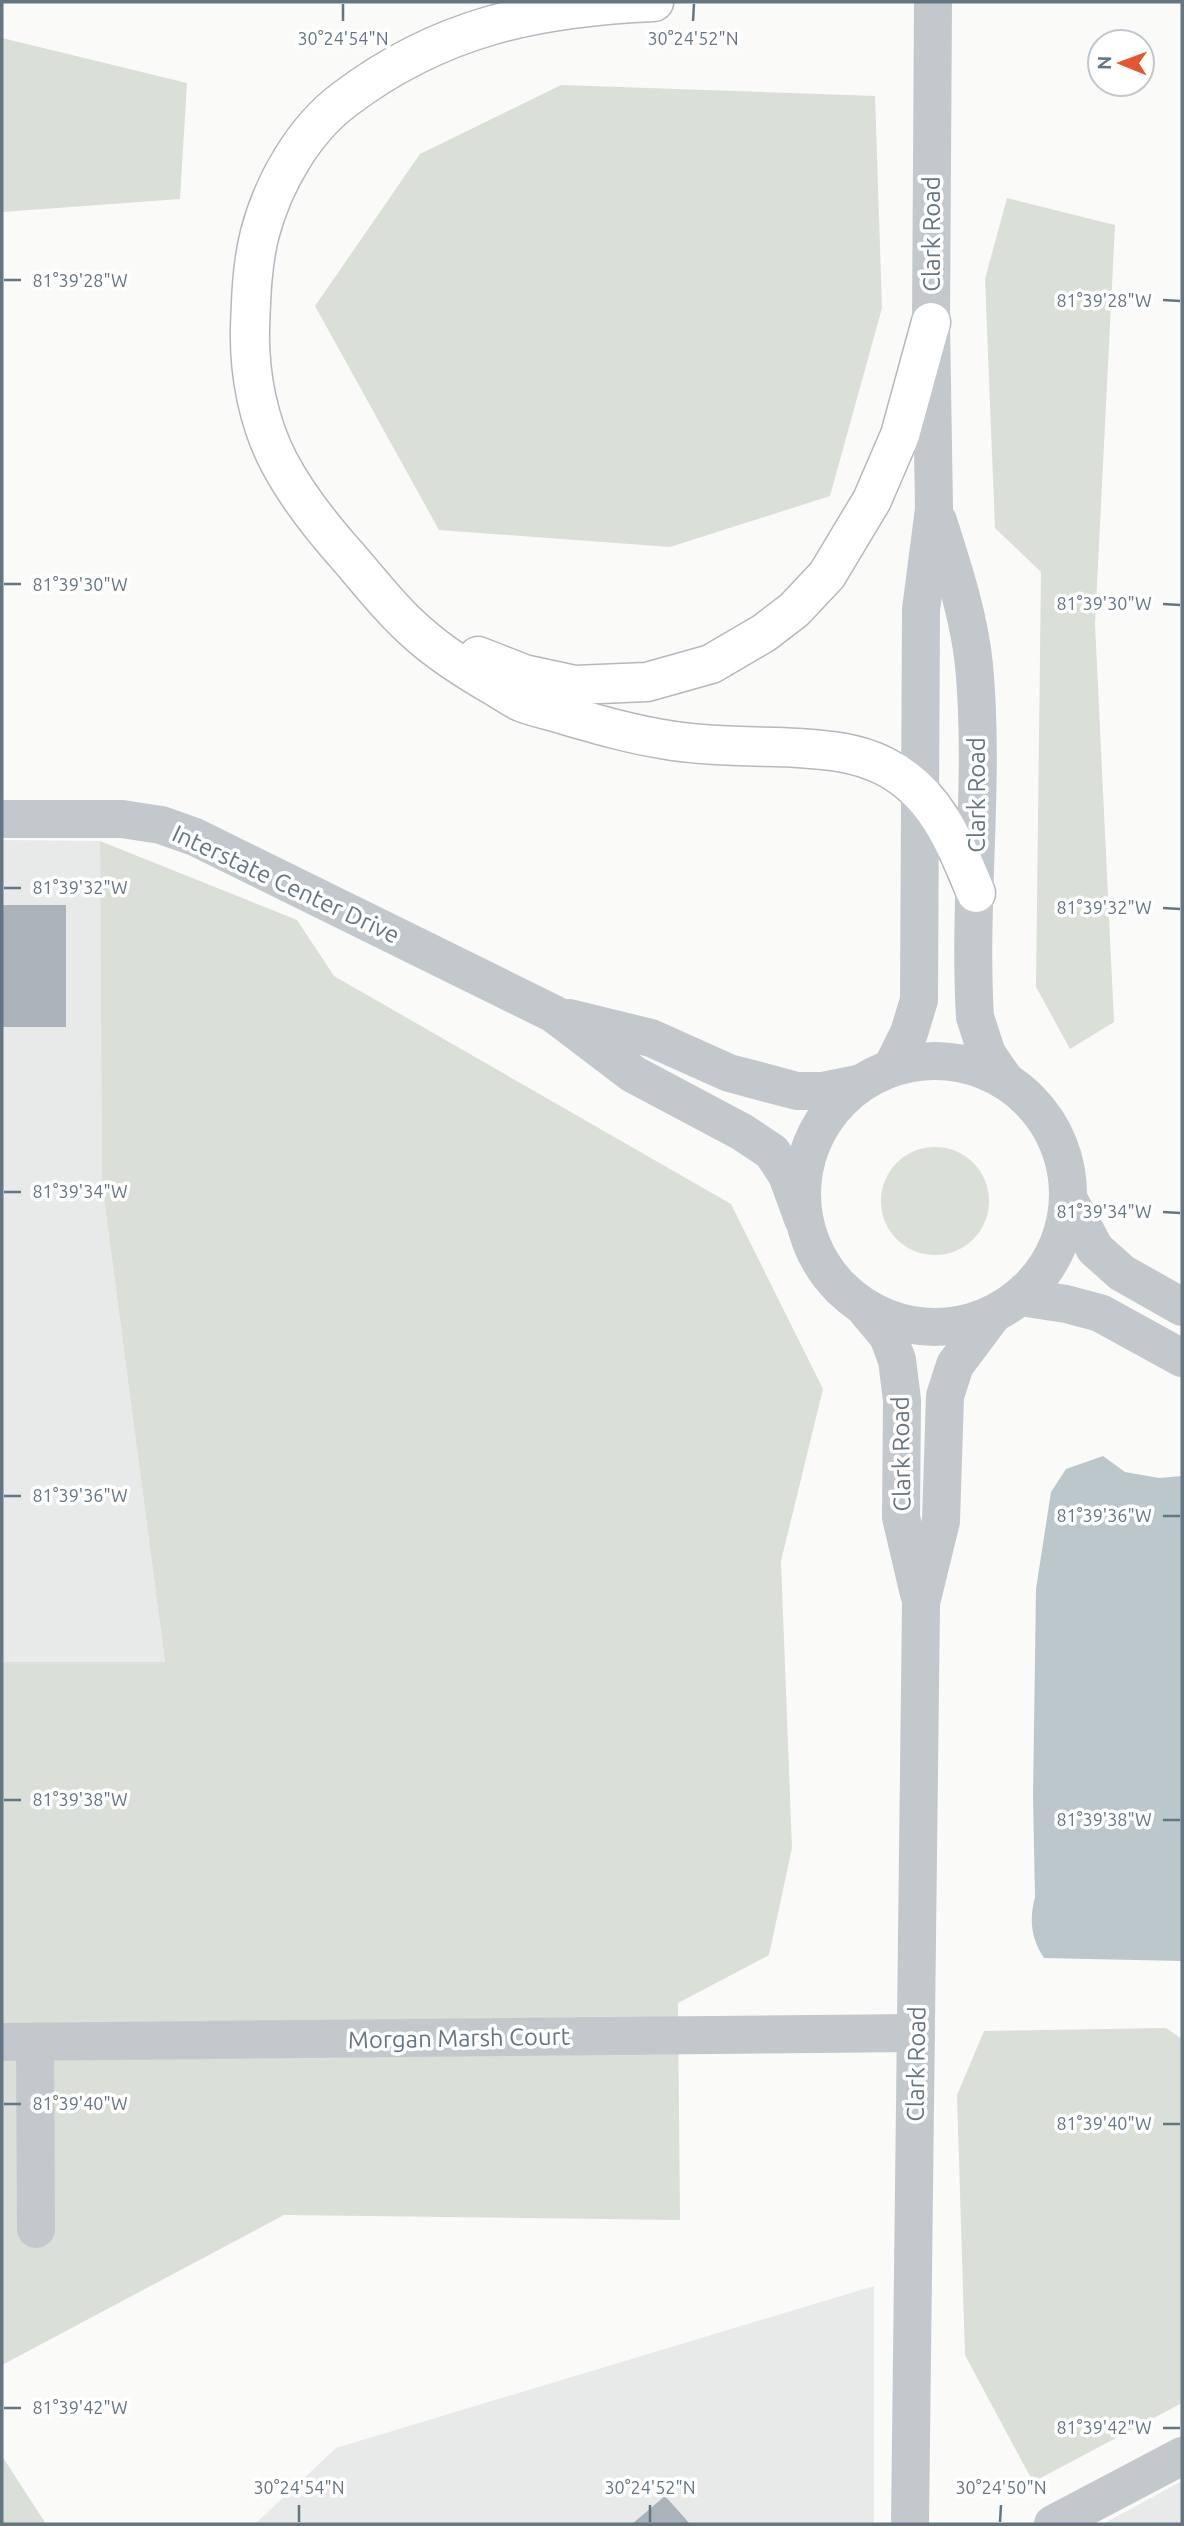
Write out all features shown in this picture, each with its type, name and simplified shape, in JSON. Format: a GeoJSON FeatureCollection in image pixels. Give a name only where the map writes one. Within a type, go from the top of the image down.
{"type":"FeatureCollection","features":[{"type":"Feature","properties":{"kind":"highway"},"geometry":{"type":"LineString","coordinates":[[654,2],[594,4],[529,15],[464,33],[408,57],[370,80],[337,104],[302,143],[275,191],[260,233],[251,284],[250,342],[256,398],[278,460],[314,518],[418,634],[468,671],[520,702],[608,727],[665,740],[850,752],[886,767],[919,791],[937,810],[951,834],[976,893]]}},
{"type":"Feature","properties":{"kind":"highway"},"geometry":{"type":"LineString","coordinates":[[418,634],[524,674],[575,685],[647,682],[698,668],[711,664],[764,633],[794,610],[827,575],[872,499],[900,435],[931,322]]}},
{"type":"Feature","properties":{"kind":"street","name":"Clark Road"},"geometry":{"type":"LineString","coordinates":[[892,1067],[909,1033],[919,1000],[921,610],[934,509],[931,322],[933,2]]}},
{"type":"Feature","properties":{"kind":"street","name":"Clark Road"},"geometry":{"type":"LineString","coordinates":[[934,509],[962,596],[974,665],[977,783],[975,1017],[987,1054],[1005,1080]]}},
{"type":"Feature","properties":{"kind":"street","name":"Interstate Center Drive"},"geometry":{"type":"LineString","coordinates":[[2,818],[122,819],[161,825],[195,837],[554,1014],[633,1074],[742,1132],[772,1152],[787,1175],[815,1255],[838,1287],[867,1311]]}},
{"type":"Feature","properties":{"kind":"street","name":"Interstate Center Drive"},"geometry":{"type":"LineString","coordinates":[[554,1014],[651,1038],[729,1073],[797,1091],[823,1091],[858,1084]]}},
{"type":"Feature","properties":{"kind":"street"},"geometry":{"type":"LineString","coordinates":[[803,1219],[802,1181],[811,1143],[831,1110],[858,1084],[892,1067],[930,1060],[969,1064],[1005,1080],[1032,1102],[1053,1131],[1065,1164],[1069,1200],[1095,1249],[1122,1273],[1182,1307]]}},
{"type":"Feature","properties":{"kind":"street","name":"Clark Road"},"geometry":{"type":"LineString","coordinates":[[910,2524],[921,1603],[941,1521],[945,1396],[955,1365],[1006,1307],[1046,1270],[1062,1237],[1069,1200]]}},
{"type":"Feature","properties":{"kind":"street"},"geometry":{"type":"LineString","coordinates":[[867,1311],[908,1326],[950,1328],[1006,1307],[1066,1304],[1100,1313],[1182,1358]]}},
{"type":"Feature","properties":{"kind":"street","name":"Clark Road"},"geometry":{"type":"LineString","coordinates":[[867,1311],[888,1336],[897,1360],[902,1400],[901,1517],[921,1603]]}},
{"type":"Feature","properties":{"kind":"street","name":"Morgan Marsh Court"},"geometry":{"type":"LineString","coordinates":[[18,2042],[916,2033]]}},
{"type":"Feature","properties":{"kind":"street"},"geometry":{"type":"LineString","coordinates":[[18,2042],[36,2229]]}},
{"type":"Feature","properties":{"kind":"street"},"geometry":{"type":"LineString","coordinates":[[1053,2524],[1098,2513],[1182,2456]]}},
{"type":"Feature","properties":{"kind":"shaded area"},"geometry":{"type":"Polygon","coordinates":[[[2,38],[187,83],[180,199],[2,212],[2,38]]]}},
{"type":"Feature","properties":{"kind":"shaded area"},"geometry":{"type":"Polygon","coordinates":[[[561,85],[875,96],[882,308],[830,496],[670,547],[439,530],[315,306],[420,154],[561,85]]]}},
{"type":"Feature","properties":{"kind":"shaded area"},"geometry":{"type":"Polygon","coordinates":[[[1007,198],[1115,225],[1095,624],[1114,1022],[1070,1049],[1036,987],[1041,572],[995,528],[985,279],[1007,198]]]}},
{"type":"Feature","properties":{"kind":"shaded area"},"geometry":{"type":"Polygon","coordinates":[[[2,840],[100,841],[102,1183],[165,1662],[2,1662],[2,840]]]}},
{"type":"Feature","properties":{"kind":"shaded area"},"geometry":{"type":"Polygon","coordinates":[[[100,841],[297,920],[334,976],[731,1204],[823,1389],[781,1561],[792,1848],[769,1955],[678,2003],[680,2220],[284,2215],[2,2365],[2,1662],[165,1662],[102,1183],[100,841]]]}},
{"type":"Feature","properties":{"kind":"shaded area"},"geometry":{"type":"Polygon","coordinates":[[[935,1147],[956,1151],[973,1163],[985,1180],[989,1201],[985,1222],[973,1239],[956,1251],[935,1255],[914,1251],[897,1239],[885,1222],[881,1201],[885,1180],[897,1163],[914,1151],[935,1147]]]}},
{"type":"Feature","properties":{"kind":"shaded area"},"geometry":{"type":"Polygon","coordinates":[[[1103,1456],[1125,1472],[1159,1478],[1182,1476],[1182,1961],[1044,1958],[1032,1929],[1035,1897],[1033,1797],[1036,1589],[1051,1492],[1066,1469],[1103,1456]]]}},
{"type":"Feature","properties":{"kind":"shaded area"},"geometry":{"type":"Polygon","coordinates":[[[1166,2028],[1182,2039],[1182,2403],[1033,2482],[965,2355],[957,2095],[984,2031],[1166,2028]]]}},
{"type":"Feature","properties":{"kind":"shaded area"},"geometry":{"type":"Polygon","coordinates":[[[874,2286],[874,2524],[255,2524],[336,2448],[874,2286]]]}},
{"type":"Feature","properties":{"kind":"shaded area"},"geometry":{"type":"Polygon","coordinates":[[[2,2456],[46,2524],[2,2524],[2,2456]]]}},
{"type":"Feature","properties":{"kind":"shaded area"},"geometry":{"type":"Polygon","coordinates":[[[1182,2481],[1182,2524],[1103,2524],[1182,2481]]]}},
{"type":"Feature","properties":{"kind":"building"},"geometry":{"type":"Polygon","coordinates":[[[2,905],[66,905],[66,1027],[2,1027],[2,905]]]}},
{"type":"Feature","properties":{"kind":"building"},"geometry":{"type":"Polygon","coordinates":[[[665,2496],[690,2524],[632,2524],[665,2496]]]}}]}
